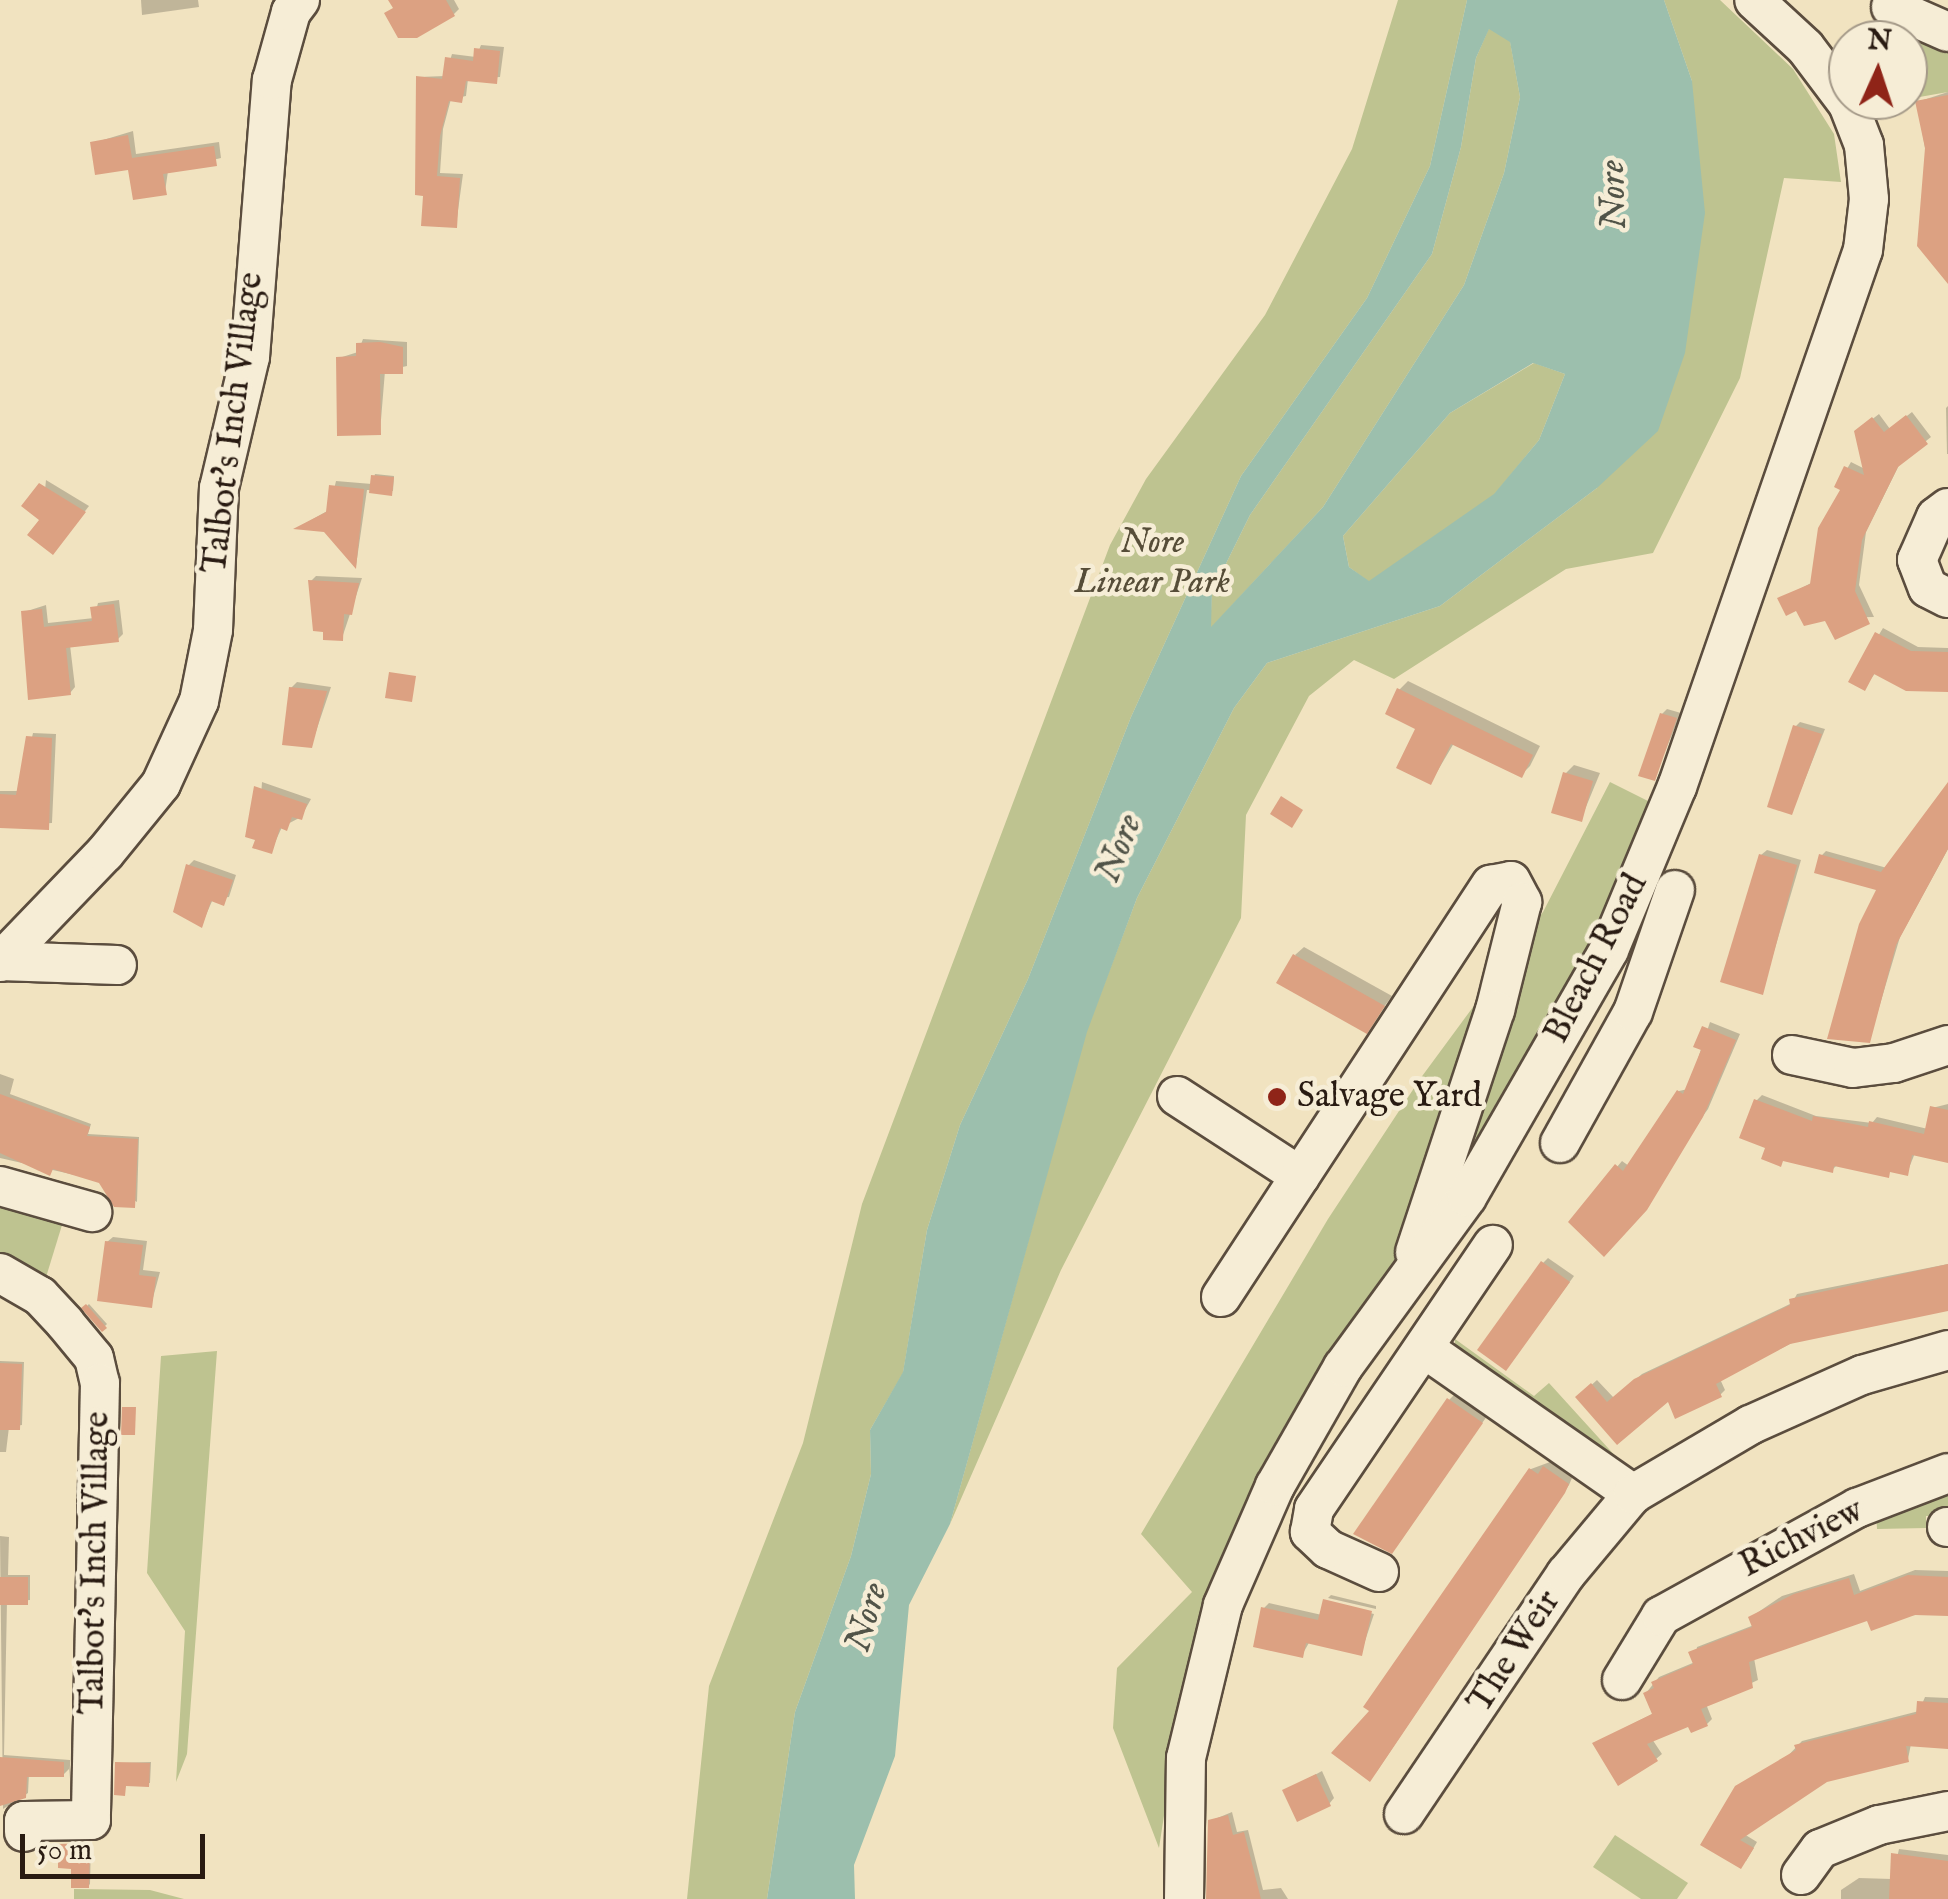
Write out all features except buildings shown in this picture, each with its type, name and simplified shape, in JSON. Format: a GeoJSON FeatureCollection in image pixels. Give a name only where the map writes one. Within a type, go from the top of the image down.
{"type":"FeatureCollection","features":[{"type":"Feature","properties":{"kind":"street","name":"Talbot's Inch Village"},"geometry":{"type":"LineString","coordinates":[[0,961],[105,854],[161,784],[200,701],[213,630],[217,499],[250,357],[268,111],[290,12],[300,0]]}},
{"type":"Feature","properties":{"kind":"street","name":"Bleach Road"},"geometry":{"type":"LineString","coordinates":[[1184,1899],[1186,1758],[1223,1605],[1275,1486],[1343,1367],[1467,1197],[1589,987],[1682,773],[1862,250],[1869,199],[1864,144],[1848,104],[1805,48],[1754,0]]}},
{"type":"Feature","properties":{"kind":"street"},"geometry":{"type":"LineString","coordinates":[[1891,7],[1948,32]]}},
{"type":"Feature","properties":{"kind":"street"},"geometry":{"type":"LineString","coordinates":[[1948,508],[1936,517],[1917,560],[1928,588],[1948,598]]}},
{"type":"Feature","properties":{"kind":"street"},"geometry":{"type":"LineString","coordinates":[[1221,1297],[1491,884],[1511,881],[1522,902],[1495,1010],[1405,1282]]}},
{"type":"Feature","properties":{"kind":"street"},"geometry":{"type":"LineString","coordinates":[[1560,1143],[1633,1012],[1675,890]]}},
{"type":"Feature","properties":{"kind":"street"},"geometry":{"type":"LineString","coordinates":[[0,961],[117,965]]}},
{"type":"Feature","properties":{"kind":"street"},"geometry":{"type":"LineString","coordinates":[[1589,987],[1633,1012]]}},
{"type":"Feature","properties":{"kind":"street"},"geometry":{"type":"LineString","coordinates":[[1792,1055],[1853,1068],[1894,1064],[1947,1034]]}},
{"type":"Feature","properties":{"kind":"street"},"geometry":{"type":"LineString","coordinates":[[1177,1096],[1300,1176]]}},
{"type":"Feature","properties":{"kind":"street"},"geometry":{"type":"LineString","coordinates":[[0,1186],[92,1212]]}},
{"type":"Feature","properties":{"kind":"street"},"geometry":{"type":"LineString","coordinates":[[1379,1572],[1328,1549],[1310,1532],[1314,1509],[1493,1245]]}},
{"type":"Feature","properties":{"kind":"street","name":"Talbot's Inch Village"},"geometry":{"type":"LineString","coordinates":[[0,1273],[40,1296],[88,1351],[100,1384],[91,1820],[24,1821],[24,1832]]}},
{"type":"Feature","properties":{"kind":"street"},"geometry":{"type":"LineString","coordinates":[[1426,1349],[1633,1494]]}},
{"type":"Feature","properties":{"kind":"street","name":"The Weir"},"geometry":{"type":"LineString","coordinates":[[1404,1814],[1566,1574],[1633,1494],[1750,1425],[1862,1375],[1948,1350]]}},
{"type":"Feature","properties":{"kind":"street","name":"Richview"},"geometry":{"type":"LineString","coordinates":[[1622,1680],[1653,1608],[1857,1508],[1948,1473]]}},
{"type":"Feature","properties":{"kind":"street"},"geometry":{"type":"LineString","coordinates":[[1800,1875],[1820,1849],[1879,1825],[1948,1811]]}},
{"type":"Feature","properties":{"kind":"green space","name":"Nore Linear Park"},"geometry":{"type":"Polygon","coordinates":[[[1398,0],[1467,0],[1430,166],[1367,298],[1241,476],[1131,717],[1028,979],[960,1125],[927,1230],[903,1373],[870,1430],[871,1474],[851,1556],[795,1712],[767,1899],[687,1899],[709,1686],[803,1443],[862,1204],[1110,545],[1146,479],[1265,315],[1352,149],[1398,0]]]}},
{"type":"Feature","properties":{"kind":"green space"},"geometry":{"type":"Polygon","coordinates":[[[1664,0],[1720,0],[1793,69],[1834,134],[1841,182],[1784,178],[1740,378],[1653,553],[1566,569],[1394,679],[1354,660],[1309,696],[1246,815],[1241,918],[1061,1270],[950,1524],[1086,1032],[1137,898],[1234,708],[1267,663],[1440,606],[1597,488],[1692,81],[1664,0]]]}},
{"type":"Feature","properties":{"kind":"green space"},"geometry":{"type":"Polygon","coordinates":[[[1489,28],[1510,41],[1520,97],[1504,173],[1464,285],[1323,507],[1210,629],[1212,592],[1250,515],[1432,254],[1461,147],[1476,58],[1489,28]]]}},
{"type":"Feature","properties":{"kind":"green space"},"geometry":{"type":"Polygon","coordinates":[[[1928,34],[1948,43],[1948,92],[1928,96],[1928,34]]]}},
{"type":"Feature","properties":{"kind":"green space"},"geometry":{"type":"Polygon","coordinates":[[[1534,363],[1565,374],[1539,440],[1494,495],[1369,582],[1349,567],[1343,536],[1450,413],[1534,363]]]}},
{"type":"Feature","properties":{"kind":"green space"},"geometry":{"type":"Polygon","coordinates":[[[1610,782],[1654,804],[1584,974],[1460,1188],[1376,1302],[1174,1751],[1159,1848],[1113,1728],[1117,1668],[1192,1592],[1141,1534],[1328,1219],[1420,1079],[1543,912],[1610,782]]]}},
{"type":"Feature","properties":{"kind":"green space"},"geometry":{"type":"Polygon","coordinates":[[[0,1195],[66,1212],[43,1287],[0,1261],[0,1195]]]}},
{"type":"Feature","properties":{"kind":"green space"},"geometry":{"type":"Polygon","coordinates":[[[1455,1339],[1534,1396],[1549,1383],[1618,1459],[1615,1464],[1455,1353],[1455,1339]]]}},
{"type":"Feature","properties":{"kind":"green space"},"geometry":{"type":"Polygon","coordinates":[[[217,1351],[187,1754],[176,1782],[185,1631],[147,1573],[161,1356],[217,1351]]]}},
{"type":"Feature","properties":{"kind":"green space"},"geometry":{"type":"Polygon","coordinates":[[[1948,1484],[1948,1517],[1926,1516],[1926,1528],[1877,1529],[1876,1510],[1948,1484]]]}},
{"type":"Feature","properties":{"kind":"green space"},"geometry":{"type":"Polygon","coordinates":[[[1615,1835],[1688,1883],[1677,1899],[1641,1899],[1593,1867],[1615,1835]]]}},
{"type":"Feature","properties":{"kind":"green space"},"geometry":{"type":"Polygon","coordinates":[[[74,1889],[150,1890],[184,1899],[74,1899],[74,1889]]]}},
{"type":"Feature","properties":{"kind":"water","name":"Nore"},"geometry":{"type":"Polygon","coordinates":[[[1467,0],[1664,0],[1692,81],[1705,213],[1685,353],[1658,431],[1597,488],[1440,606],[1267,663],[1234,708],[1137,898],[1087,1032],[950,1524],[909,1605],[895,1756],[854,1865],[855,1899],[767,1899],[795,1712],[851,1556],[871,1474],[870,1430],[903,1372],[927,1230],[960,1125],[1028,979],[1131,717],[1241,476],[1367,298],[1430,166],[1467,0]],[[1489,29],[1476,58],[1461,147],[1432,254],[1250,515],[1212,592],[1211,627],[1323,507],[1464,285],[1504,173],[1520,97],[1510,42],[1489,29]],[[1533,363],[1450,413],[1343,536],[1349,567],[1369,581],[1494,494],[1539,440],[1565,374],[1533,363]]]}},
{"type":"Feature","properties":{"kind":"place","name":"Salvage Yard"},"geometry":{"type":"Point","coordinates":[1277,1097]}}]}
